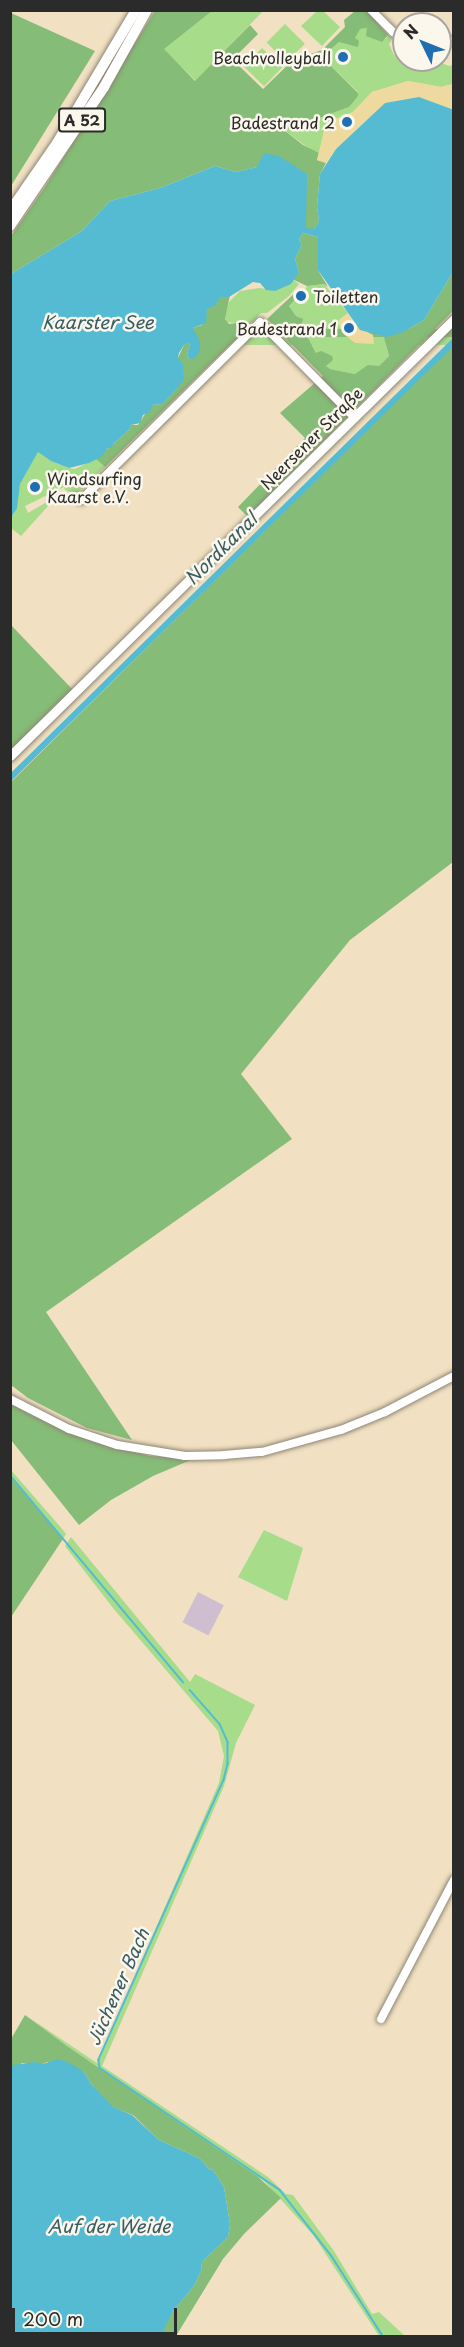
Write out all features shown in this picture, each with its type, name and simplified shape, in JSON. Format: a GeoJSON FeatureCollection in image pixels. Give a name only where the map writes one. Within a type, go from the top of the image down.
{"type":"FeatureCollection","features":[{"type":"Feature","properties":{"kind":"highway","name":"A 52"},"geometry":{"type":"LineString","coordinates":[[10,211],[57,143],[136,10]]}},
{"type":"Feature","properties":{"kind":"highway","name":"A 52"},"geometry":{"type":"LineString","coordinates":[[10,226],[104,87],[147,10]]}},
{"type":"Feature","properties":{"kind":"main road","name":"Neersener Straße"},"geometry":{"type":"LineString","coordinates":[[10,756],[453,319]]}},
{"type":"Feature","properties":{"kind":"street"},"geometry":{"type":"LineString","coordinates":[[371,10],[392,31]]}},
{"type":"Feature","properties":{"kind":"street"},"geometry":{"type":"LineString","coordinates":[[75,497],[81,500],[260,322],[354,417]]}},
{"type":"Feature","properties":{"kind":"street"},"geometry":{"type":"LineString","coordinates":[[10,1399],[69,1429],[117,1445],[185,1456],[224,1455],[262,1452],[341,1430],[385,1412],[453,1376]]}},
{"type":"Feature","properties":{"kind":"street"},"geometry":{"type":"LineString","coordinates":[[381,2019],[453,1880]]}},
{"type":"Feature","properties":{"kind":"shaded area"},"geometry":{"type":"Polygon","coordinates":[[[198,1592],[224,1605],[208,1635],[183,1622],[198,1592]]]}},
{"type":"Feature","properties":{"kind":"green space"},"geometry":{"type":"Polygon","coordinates":[[[322,10],[340,27],[322,46],[301,26],[317,11],[322,10]]]}},
{"type":"Feature","properties":{"kind":"green space"},"geometry":{"type":"Polygon","coordinates":[[[155,11],[212,11],[164,49],[195,81],[250,25],[258,34],[235,57],[234,61],[263,89],[293,60],[322,50],[345,27],[344,20],[355,11],[367,11],[388,35],[382,42],[366,36],[367,28],[360,29],[355,38],[359,41],[358,47],[339,42],[322,57],[358,93],[358,96],[349,107],[285,131],[303,145],[319,153],[317,160],[326,163],[320,174],[317,206],[319,221],[314,229],[306,229],[305,204],[257,167],[236,172],[215,166],[160,188],[110,201],[82,231],[11,274],[11,236],[45,187],[155,11]]]}},
{"type":"Feature","properties":{"kind":"green space"},"geometry":{"type":"Polygon","coordinates":[[[212,11],[263,11],[196,81],[163,49],[212,11]]]}},
{"type":"Feature","properties":{"kind":"green space"},"geometry":{"type":"Polygon","coordinates":[[[11,13],[95,51],[11,186],[11,13]]]}},
{"type":"Feature","properties":{"kind":"green space"},"geometry":{"type":"Polygon","coordinates":[[[285,24],[305,44],[286,62],[267,42],[285,24]]]}},
{"type":"Feature","properties":{"kind":"green space"},"geometry":{"type":"Polygon","coordinates":[[[367,28],[386,39],[388,35],[392,37],[389,44],[392,51],[392,72],[452,72],[453,65],[453,84],[441,87],[408,81],[372,92],[353,112],[326,123],[319,153],[314,152],[285,131],[349,107],[358,92],[322,57],[339,42],[355,38],[359,29],[367,28]]]}},
{"type":"Feature","properties":{"kind":"green space"},"geometry":{"type":"Polygon","coordinates":[[[262,48],[282,67],[264,86],[244,67],[262,48]]]}},
{"type":"Feature","properties":{"kind":"green space"},"geometry":{"type":"Polygon","coordinates":[[[303,233],[318,237],[318,270],[328,287],[324,284],[307,286],[292,279],[299,272],[295,259],[302,244],[299,240],[303,233]]]}},
{"type":"Feature","properties":{"kind":"green space"},"geometry":{"type":"Polygon","coordinates":[[[453,272],[453,311],[248,517],[238,507],[305,438],[280,413],[323,376],[267,319],[298,290],[301,292],[289,306],[296,316],[303,319],[301,325],[316,353],[321,351],[332,356],[333,360],[326,366],[330,369],[355,374],[368,365],[379,366],[389,356],[384,337],[401,333],[424,320],[453,272]]]}},
{"type":"Feature","properties":{"kind":"green space"},"geometry":{"type":"Polygon","coordinates":[[[292,279],[299,284],[289,296],[267,313],[261,313],[241,334],[236,323],[226,322],[225,316],[229,302],[240,291],[259,288],[275,290],[290,283],[292,279]]]}},
{"type":"Feature","properties":{"kind":"green space"},"geometry":{"type":"Polygon","coordinates":[[[324,284],[348,313],[339,320],[375,342],[373,335],[384,337],[389,356],[379,366],[355,374],[330,369],[326,366],[328,363],[316,353],[301,325],[301,318],[296,316],[289,306],[294,297],[298,303],[307,286],[324,284]]]}},
{"type":"Feature","properties":{"kind":"green space"},"geometry":{"type":"Polygon","coordinates":[[[230,295],[225,319],[229,324],[236,323],[241,334],[105,467],[96,459],[129,430],[131,425],[138,425],[151,405],[163,404],[175,390],[178,358],[184,345],[190,343],[187,355],[190,359],[197,335],[193,328],[202,325],[207,309],[221,297],[230,295]]]}},
{"type":"Feature","properties":{"kind":"green space"},"geometry":{"type":"Polygon","coordinates":[[[10,329],[453,329],[453,337],[10,337],[10,329]]]}},
{"type":"Feature","properties":{"kind":"green space"},"geometry":{"type":"Polygon","coordinates":[[[10,337],[453,337],[453,345],[10,345],[10,337]]]}},
{"type":"Feature","properties":{"kind":"green space"},"geometry":{"type":"Polygon","coordinates":[[[453,345],[453,862],[350,940],[241,1074],[292,1139],[46,1312],[132,1440],[87,1428],[28,1398],[11,1385],[11,782],[453,345]]]}},
{"type":"Feature","properties":{"kind":"green space"},"geometry":{"type":"Polygon","coordinates":[[[353,425],[11,763],[11,760],[353,425]]]}},
{"type":"Feature","properties":{"kind":"green space"},"geometry":{"type":"Polygon","coordinates":[[[38,451],[51,461],[69,468],[75,469],[96,459],[105,467],[76,495],[65,490],[64,487],[25,506],[28,513],[57,496],[21,536],[11,528],[10,518],[14,514],[20,484],[38,451]]]}},
{"type":"Feature","properties":{"kind":"green space"},"geometry":{"type":"Polygon","coordinates":[[[11,625],[73,690],[11,752],[11,625]]]}},
{"type":"Feature","properties":{"kind":"green space"},"geometry":{"type":"Polygon","coordinates":[[[10,1403],[80,1437],[150,1456],[193,1459],[153,1476],[111,1500],[79,1525],[11,1440],[10,1403]]]}},
{"type":"Feature","properties":{"kind":"green space"},"geometry":{"type":"Polygon","coordinates":[[[10,1469],[63,1530],[66,1534],[63,1539],[11,1478],[10,1469]]]}},
{"type":"Feature","properties":{"kind":"green space"},"geometry":{"type":"Polygon","coordinates":[[[11,1478],[63,1539],[11,1617],[11,1478]]]}},
{"type":"Feature","properties":{"kind":"green space"},"geometry":{"type":"Polygon","coordinates":[[[264,1530],[303,1548],[287,1601],[238,1577],[264,1530]]]}},
{"type":"Feature","properties":{"kind":"green space"},"geometry":{"type":"Polygon","coordinates":[[[71,1537],[190,1682],[195,1674],[255,1705],[236,1743],[224,1786],[102,2066],[268,2177],[286,2194],[293,2195],[334,2251],[372,2314],[379,2312],[405,2336],[379,2336],[314,2236],[264,2181],[25,2015],[97,2063],[219,1783],[224,1756],[218,1731],[113,1608],[65,1546],[71,1537]]]}},
{"type":"Feature","properties":{"kind":"green space"},"geometry":{"type":"Polygon","coordinates":[[[25,2015],[257,2176],[281,2198],[244,2234],[223,2259],[176,2336],[158,2336],[173,2311],[194,2286],[201,2271],[202,2262],[228,2237],[230,2224],[224,2187],[213,2170],[209,2169],[199,2158],[159,2140],[133,2115],[112,2107],[91,2084],[84,2072],[47,2062],[43,2064],[22,2063],[11,2071],[11,2039],[25,2015]]]}},
{"type":"Feature","properties":{"kind":"sand","name":"Badestrand 2"},"geometry":{"type":"Polygon","coordinates":[[[408,81],[441,87],[453,84],[453,110],[419,97],[385,103],[336,149],[326,163],[317,160],[326,123],[353,112],[372,92],[408,81]]]}},
{"type":"Feature","properties":{"kind":"sand","name":"Badestrand 1"},"geometry":{"type":"Polygon","coordinates":[[[348,313],[355,325],[373,335],[374,344],[355,343],[345,335],[339,325],[339,320],[348,313]]]}},
{"type":"Feature","properties":{"kind":"water","name":"Kaarster See"},"geometry":{"type":"Polygon","coordinates":[[[419,97],[454,110],[453,272],[424,320],[401,333],[386,337],[360,330],[318,270],[318,237],[303,233],[299,240],[302,244],[295,259],[299,272],[291,284],[275,291],[266,290],[260,283],[253,282],[229,297],[221,297],[214,306],[207,309],[206,323],[193,328],[200,342],[200,351],[195,358],[190,359],[187,355],[190,343],[184,345],[179,353],[178,358],[183,364],[184,380],[163,404],[152,405],[150,412],[143,415],[140,423],[131,425],[112,448],[108,448],[101,457],[89,463],[69,468],[51,461],[38,452],[20,484],[17,508],[11,518],[11,274],[82,231],[110,201],[160,188],[215,166],[236,172],[257,167],[264,153],[279,156],[307,174],[306,228],[314,229],[319,221],[317,206],[320,174],[336,149],[385,103],[419,97]]]}},
{"type":"Feature","properties":{"kind":"water","name":"Auf der Weide"},"geometry":{"type":"Polygon","coordinates":[[[58,2059],[84,2072],[91,2084],[113,2107],[132,2115],[159,2140],[199,2158],[209,2169],[213,2170],[224,2187],[230,2224],[228,2237],[202,2262],[201,2271],[194,2286],[173,2311],[161,2336],[11,2336],[11,2071],[13,2065],[35,2062],[43,2064],[58,2059]]]}},
{"type":"Feature","properties":{"kind":"waterway","name":"Nordkanal"},"geometry":{"type":"LineString","coordinates":[[10,778],[454,341]]}},
{"type":"Feature","properties":{"kind":"waterway","name":"Jüchener Bach"},"geometry":{"type":"LineString","coordinates":[[10,1475],[183,1682]]}},
{"type":"Feature","properties":{"kind":"waterway","name":"Jüchener Bach"},"geometry":{"type":"LineString","coordinates":[[190,1690],[220,1724],[228,1742],[228,1764],[224,1780],[99,2060],[100,2068],[280,2190],[331,2255],[383,2336]]}},
{"type":"Feature","properties":{"kind":"place","name":"Beachvolleyball"},"geometry":{"type":"Point","coordinates":[343,57]}},
{"type":"Feature","properties":{"kind":"place","name":"Badestrand 2"},"geometry":{"type":"Point","coordinates":[347,122]}},
{"type":"Feature","properties":{"kind":"place","name":"Toiletten"},"geometry":{"type":"Point","coordinates":[301,296]}},
{"type":"Feature","properties":{"kind":"place","name":"Badestrand 1"},"geometry":{"type":"Point","coordinates":[349,328]}},
{"type":"Feature","properties":{"kind":"place","name":"Windsurfing Kaarst e.V."},"geometry":{"type":"Point","coordinates":[35,487]}}]}
